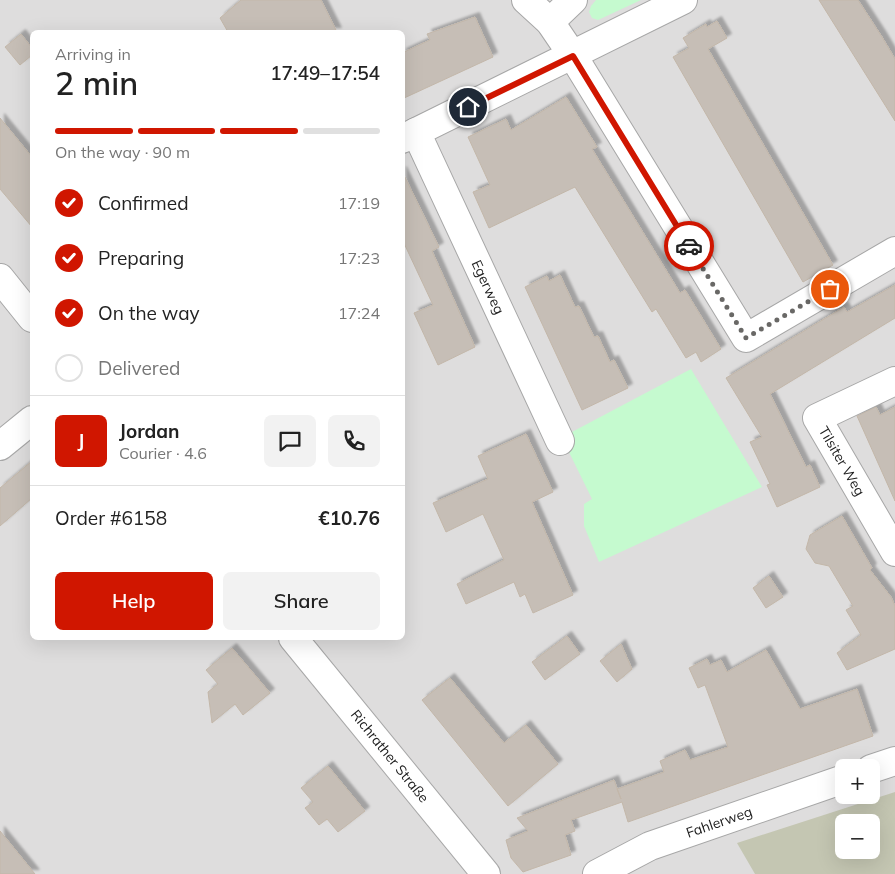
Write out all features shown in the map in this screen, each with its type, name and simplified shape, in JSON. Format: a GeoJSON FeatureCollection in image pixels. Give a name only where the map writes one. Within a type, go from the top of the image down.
{"type":"FeatureCollection","features":[{"type":"Feature","properties":{"kind":"street"},"geometry":{"type":"LineString","coordinates":[[526,0],[550,22],[573,56],[746,338],[895,251]]}},
{"type":"Feature","properties":{"kind":"street"},"geometry":{"type":"LineString","coordinates":[[550,22],[573,0]]}},
{"type":"Feature","properties":{"kind":"street"},"geometry":{"type":"LineString","coordinates":[[409,135],[573,56],[683,0]]}},
{"type":"Feature","properties":{"kind":"street","name":"Egerweg"},"geometry":{"type":"LineString","coordinates":[[409,135],[560,441]]}},
{"type":"Feature","properties":{"kind":"street"},"geometry":{"type":"LineString","coordinates":[[0,278],[30,316]]}},
{"type":"Feature","properties":{"kind":"street","name":"Tilsiter Weg"},"geometry":{"type":"LineString","coordinates":[[895,381],[817,418],[895,552]]}},
{"type":"Feature","properties":{"kind":"street"},"geometry":{"type":"LineString","coordinates":[[0,446],[30,422]]}},
{"type":"Feature","properties":{"kind":"street","name":"Richrather Straße"},"geometry":{"type":"LineString","coordinates":[[295,640],[486,874]]}},
{"type":"Feature","properties":{"kind":"street"},"geometry":{"type":"LineString","coordinates":[[880,766],[895,761]]}},
{"type":"Feature","properties":{"kind":"street","name":"Fahlerweg"},"geometry":{"type":"LineString","coordinates":[[597,874],[650,846],[835,782]]}},
{"type":"Feature","properties":{"kind":"shaded area"},"geometry":{"type":"Polygon","coordinates":[[[0,0],[895,0],[895,874],[0,874],[0,0]]]}},
{"type":"Feature","properties":{"kind":"shaded area"},"geometry":{"type":"Polygon","coordinates":[[[895,792],[895,874],[755,874],[737,843],[858,804],[880,804],[880,797],[895,792]]]}},
{"type":"Feature","properties":{"kind":"green space"},"geometry":{"type":"Polygon","coordinates":[[[596,0],[641,0],[598,20],[592,18],[589,12],[596,0]]]}},
{"type":"Feature","properties":{"kind":"green space"},"geometry":{"type":"Polygon","coordinates":[[[691,369],[762,487],[599,562],[584,526],[584,504],[592,499],[567,448],[570,433],[691,369]]]}},
{"type":"Feature","properties":{"kind":"building"},"geometry":{"type":"Polygon","coordinates":[[[241,0],[321,0],[336,30],[227,30],[220,18],[241,0]]]}},
{"type":"Feature","properties":{"kind":"building"},"geometry":{"type":"Polygon","coordinates":[[[819,0],[858,0],[882,37],[895,59],[895,121],[819,0]]]}},
{"type":"Feature","properties":{"kind":"building"},"geometry":{"type":"Polygon","coordinates":[[[475,17],[493,57],[405,98],[405,52],[430,40],[427,34],[475,17]]]}},
{"type":"Feature","properties":{"kind":"building"},"geometry":{"type":"Polygon","coordinates":[[[717,21],[727,38],[708,49],[833,265],[803,282],[673,57],[689,48],[683,38],[706,24],[707,27],[717,21]]]}},
{"type":"Feature","properties":{"kind":"building"},"geometry":{"type":"Polygon","coordinates":[[[21,34],[30,45],[30,57],[20,65],[5,47],[21,34]]]}},
{"type":"Feature","properties":{"kind":"building"},"geometry":{"type":"Polygon","coordinates":[[[566,97],[597,147],[592,149],[680,293],[685,290],[721,349],[701,362],[696,352],[686,358],[656,309],[652,312],[575,187],[489,228],[473,192],[490,185],[468,137],[506,119],[511,130],[566,97]]]}},
{"type":"Feature","properties":{"kind":"building"},"geometry":{"type":"Polygon","coordinates":[[[0,118],[30,155],[30,225],[0,189],[0,118]]]}},
{"type":"Feature","properties":{"kind":"building"},"geometry":{"type":"Polygon","coordinates":[[[405,177],[439,247],[432,251],[475,347],[438,365],[414,313],[433,305],[405,245],[405,177]]]}},
{"type":"Feature","properties":{"kind":"building"},"geometry":{"type":"Polygon","coordinates":[[[560,275],[575,307],[579,306],[594,337],[598,336],[610,362],[614,360],[628,388],[582,410],[525,287],[547,276],[549,281],[560,275]]]}},
{"type":"Feature","properties":{"kind":"building"},"geometry":{"type":"Polygon","coordinates":[[[895,285],[895,318],[770,394],[806,467],[810,465],[820,487],[777,507],[767,485],[770,484],[750,442],[762,437],[726,378],[844,307],[847,312],[895,285]]]}},
{"type":"Feature","properties":{"kind":"building"},"geometry":{"type":"Polygon","coordinates":[[[876,407],[880,415],[895,407],[895,501],[857,416],[876,407]]]}},
{"type":"Feature","properties":{"kind":"building"},"geometry":{"type":"Polygon","coordinates":[[[526,434],[553,492],[532,502],[573,595],[533,613],[525,594],[520,597],[514,582],[466,604],[457,584],[504,560],[483,514],[446,532],[433,503],[488,479],[478,456],[526,434]]]}},
{"type":"Feature","properties":{"kind":"building"},"geometry":{"type":"Polygon","coordinates":[[[30,463],[30,500],[0,526],[0,488],[30,463]]]}},
{"type":"Feature","properties":{"kind":"building"},"geometry":{"type":"Polygon","coordinates":[[[842,516],[872,568],[870,570],[891,597],[895,606],[895,649],[847,670],[837,653],[861,635],[846,610],[853,606],[829,566],[815,563],[806,549],[810,535],[842,516]]]}},
{"type":"Feature","properties":{"kind":"building"},"geometry":{"type":"Polygon","coordinates":[[[769,576],[783,597],[766,608],[753,588],[769,576]]]}},
{"type":"Feature","properties":{"kind":"building"},"geometry":{"type":"Polygon","coordinates":[[[567,636],[580,654],[545,680],[532,662],[567,636]]]}},
{"type":"Feature","properties":{"kind":"building"},"geometry":{"type":"Polygon","coordinates":[[[621,644],[632,669],[617,682],[600,661],[621,644]]]}},
{"type":"Feature","properties":{"kind":"building"},"geometry":{"type":"Polygon","coordinates":[[[232,648],[270,693],[243,715],[235,704],[212,723],[208,692],[218,684],[206,670],[232,648]]]}},
{"type":"Feature","properties":{"kind":"building"},"geometry":{"type":"Polygon","coordinates":[[[766,650],[800,709],[857,689],[873,736],[628,822],[622,802],[571,820],[575,831],[565,835],[571,855],[523,872],[511,858],[506,840],[528,831],[517,818],[614,780],[617,789],[664,772],[660,761],[685,750],[690,760],[728,747],[705,685],[698,688],[689,668],[707,659],[710,665],[721,660],[727,672],[766,650]]]}},
{"type":"Feature","properties":{"kind":"building"},"geometry":{"type":"Polygon","coordinates":[[[450,678],[504,743],[526,725],[558,764],[508,806],[422,700],[450,678]]]}},
{"type":"Feature","properties":{"kind":"building"},"geometry":{"type":"Polygon","coordinates":[[[328,766],[365,811],[338,832],[327,819],[319,825],[305,808],[313,802],[301,788],[328,766]]]}},
{"type":"Feature","properties":{"kind":"building"},"geometry":{"type":"Polygon","coordinates":[[[0,831],[35,874],[0,874],[0,831]]]}},
{"type":"Feature","properties":{"kind":"way so far"},"geometry":{"type":"LineString","coordinates":[[689,246],[746,338],[830,289]]}},
{"type":"Feature","properties":{"kind":"route"},"geometry":{"type":"LineString","coordinates":[[468,107],[573,56],[689,246]]}}]}
